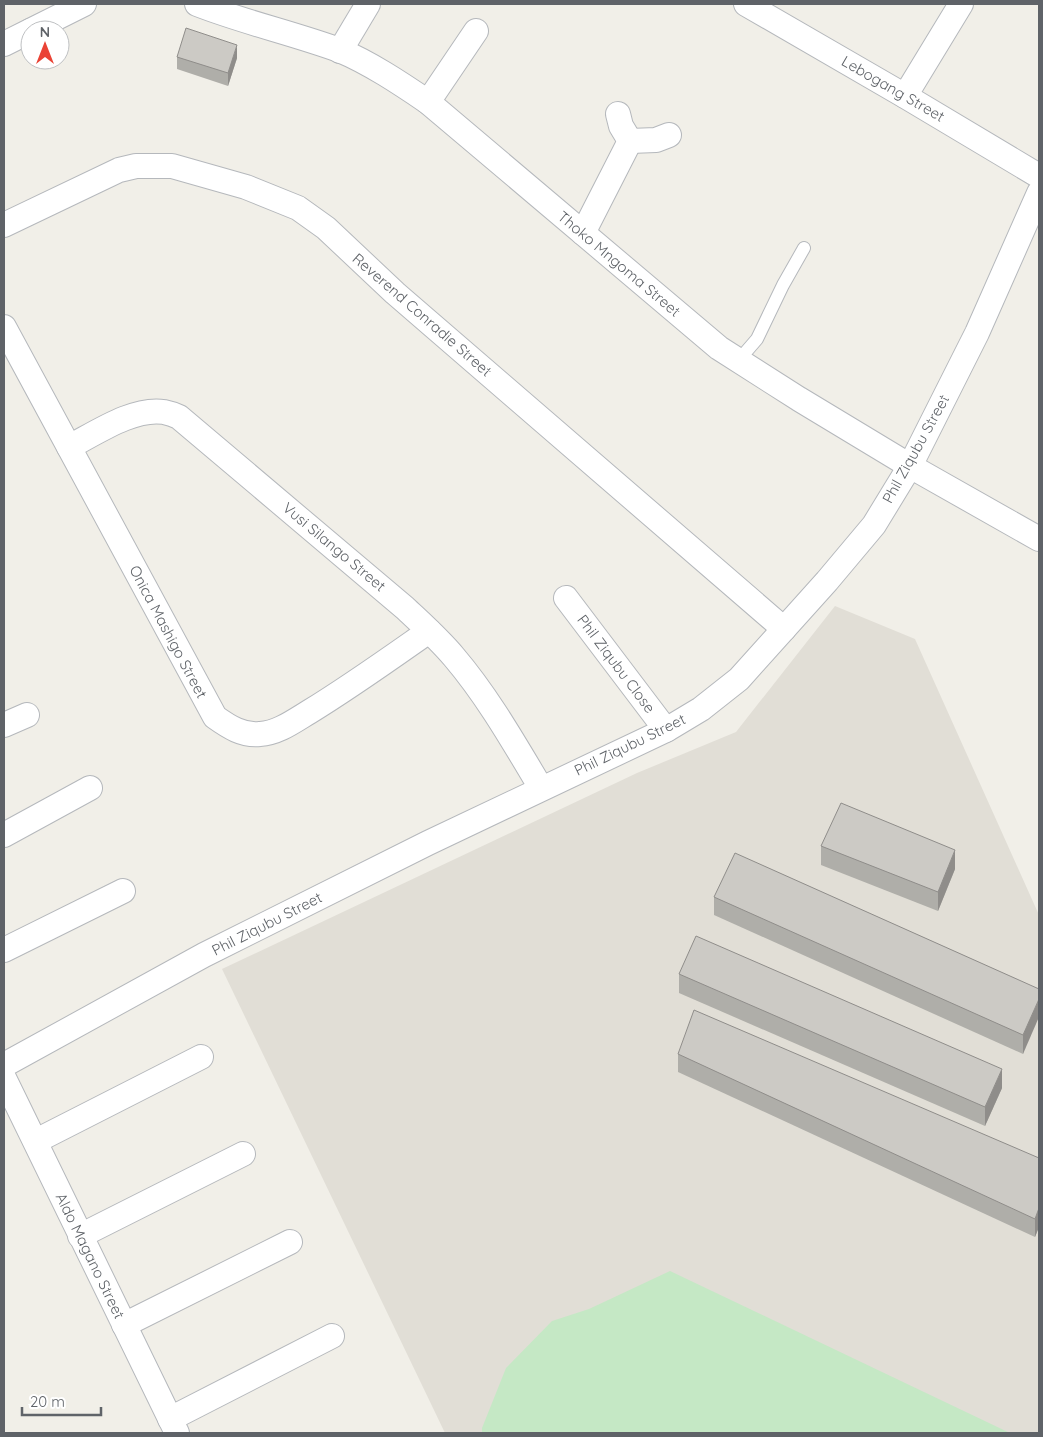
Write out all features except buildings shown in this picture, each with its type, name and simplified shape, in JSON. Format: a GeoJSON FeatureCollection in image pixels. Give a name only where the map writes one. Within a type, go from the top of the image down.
{"type":"FeatureCollection","features":[{"type":"Feature","properties":{"kind":"street"},"geometry":{"type":"LineString","coordinates":[[53,20],[84,4]]}},
{"type":"Feature","properties":{"kind":"street","name":"Thoko Mngoma Street"},"geometry":{"type":"LineString","coordinates":[[197,4],[340,51],[369,66],[428,102],[719,348],[910,466],[1039,539]]}},
{"type":"Feature","properties":{"kind":"street"},"geometry":{"type":"LineString","coordinates":[[340,51],[368,4]]}},
{"type":"Feature","properties":{"kind":"street","name":"Lebogang Street"},"geometry":{"type":"LineString","coordinates":[[746,4],[1039,176]]}},
{"type":"Feature","properties":{"kind":"street"},"geometry":{"type":"LineString","coordinates":[[905,96],[961,4]]}},
{"type":"Feature","properties":{"kind":"street"},"geometry":{"type":"LineString","coordinates":[[428,102],[476,31]]}},
{"type":"Feature","properties":{"kind":"street"},"geometry":{"type":"LineString","coordinates":[[4,44],[20,36]]}},
{"type":"Feature","properties":{"kind":"street"},"geometry":{"type":"LineString","coordinates":[[618,114],[621,126],[630,141]]}},
{"type":"Feature","properties":{"kind":"street"},"geometry":{"type":"LineString","coordinates":[[630,141],[656,140],[669,135]]}},
{"type":"Feature","properties":{"kind":"street"},"geometry":{"type":"LineString","coordinates":[[583,232],[630,141]]}},
{"type":"Feature","properties":{"kind":"street","name":"Reverend Conradie Street"},"geometry":{"type":"LineString","coordinates":[[4,225],[119,170],[153,165],[172,166],[246,187],[298,208],[326,228],[395,292],[784,629]]}},
{"type":"Feature","properties":{"kind":"street","name":"Phil Ziqubu Street"},"geometry":{"type":"LineString","coordinates":[[4,1064],[204,955],[428,843],[666,730],[701,709],[739,679],[874,525],[910,466],[977,333],[1039,194]]}},
{"type":"Feature","properties":{"kind":"street","name":"Onica Mashigo Street"},"geometry":{"type":"LineString","coordinates":[[4,327],[215,717],[229,727],[243,733],[260,734],[278,730],[346,690],[429,631]]}},
{"type":"Feature","properties":{"kind":"street","name":"Vusi Silango Street"},"geometry":{"type":"LineString","coordinates":[[69,447],[133,415],[148,412],[164,412],[179,417],[398,602],[454,656],[497,715],[541,788]]}},
{"type":"Feature","properties":{"kind":"street","name":"Phil Ziqubu Close"},"geometry":{"type":"LineString","coordinates":[[566,598],[666,730]]}},
{"type":"Feature","properties":{"kind":"street"},"geometry":{"type":"LineString","coordinates":[[4,725],[27,715]]}},
{"type":"Feature","properties":{"kind":"street"},"geometry":{"type":"LineString","coordinates":[[4,835],[90,788]]}},
{"type":"Feature","properties":{"kind":"street"},"geometry":{"type":"LineString","coordinates":[[4,950],[123,891]]}},
{"type":"Feature","properties":{"kind":"street"},"geometry":{"type":"LineString","coordinates":[[36,1141],[201,1058]]}},
{"type":"Feature","properties":{"kind":"street","name":"Aldo Magano Street"},"geometry":{"type":"LineString","coordinates":[[4,1078],[174,1426]]}},
{"type":"Feature","properties":{"kind":"street"},"geometry":{"type":"LineString","coordinates":[[80,1236],[243,1154]]}},
{"type":"Feature","properties":{"kind":"street"},"geometry":{"type":"LineString","coordinates":[[124,1325],[290,1242]]}},
{"type":"Feature","properties":{"kind":"street"},"geometry":{"type":"LineString","coordinates":[[174,1426],[332,1336]]}},
{"type":"Feature","properties":{"kind":"lane"},"geometry":{"type":"LineString","coordinates":[[738,361],[757,339],[783,285],[804,248]]}},
{"type":"Feature","properties":{"kind":"shaded area"},"geometry":{"type":"Polygon","coordinates":[[[835,606],[915,639],[1039,915],[1039,1433],[445,1433],[222,969],[637,773],[736,732],[835,606]]]}},
{"type":"Feature","properties":{"kind":"green space"},"geometry":{"type":"Polygon","coordinates":[[[670,1271],[1010,1433],[482,1433],[482,1428],[506,1368],[552,1321],[589,1309],[670,1271]]]}}]}
